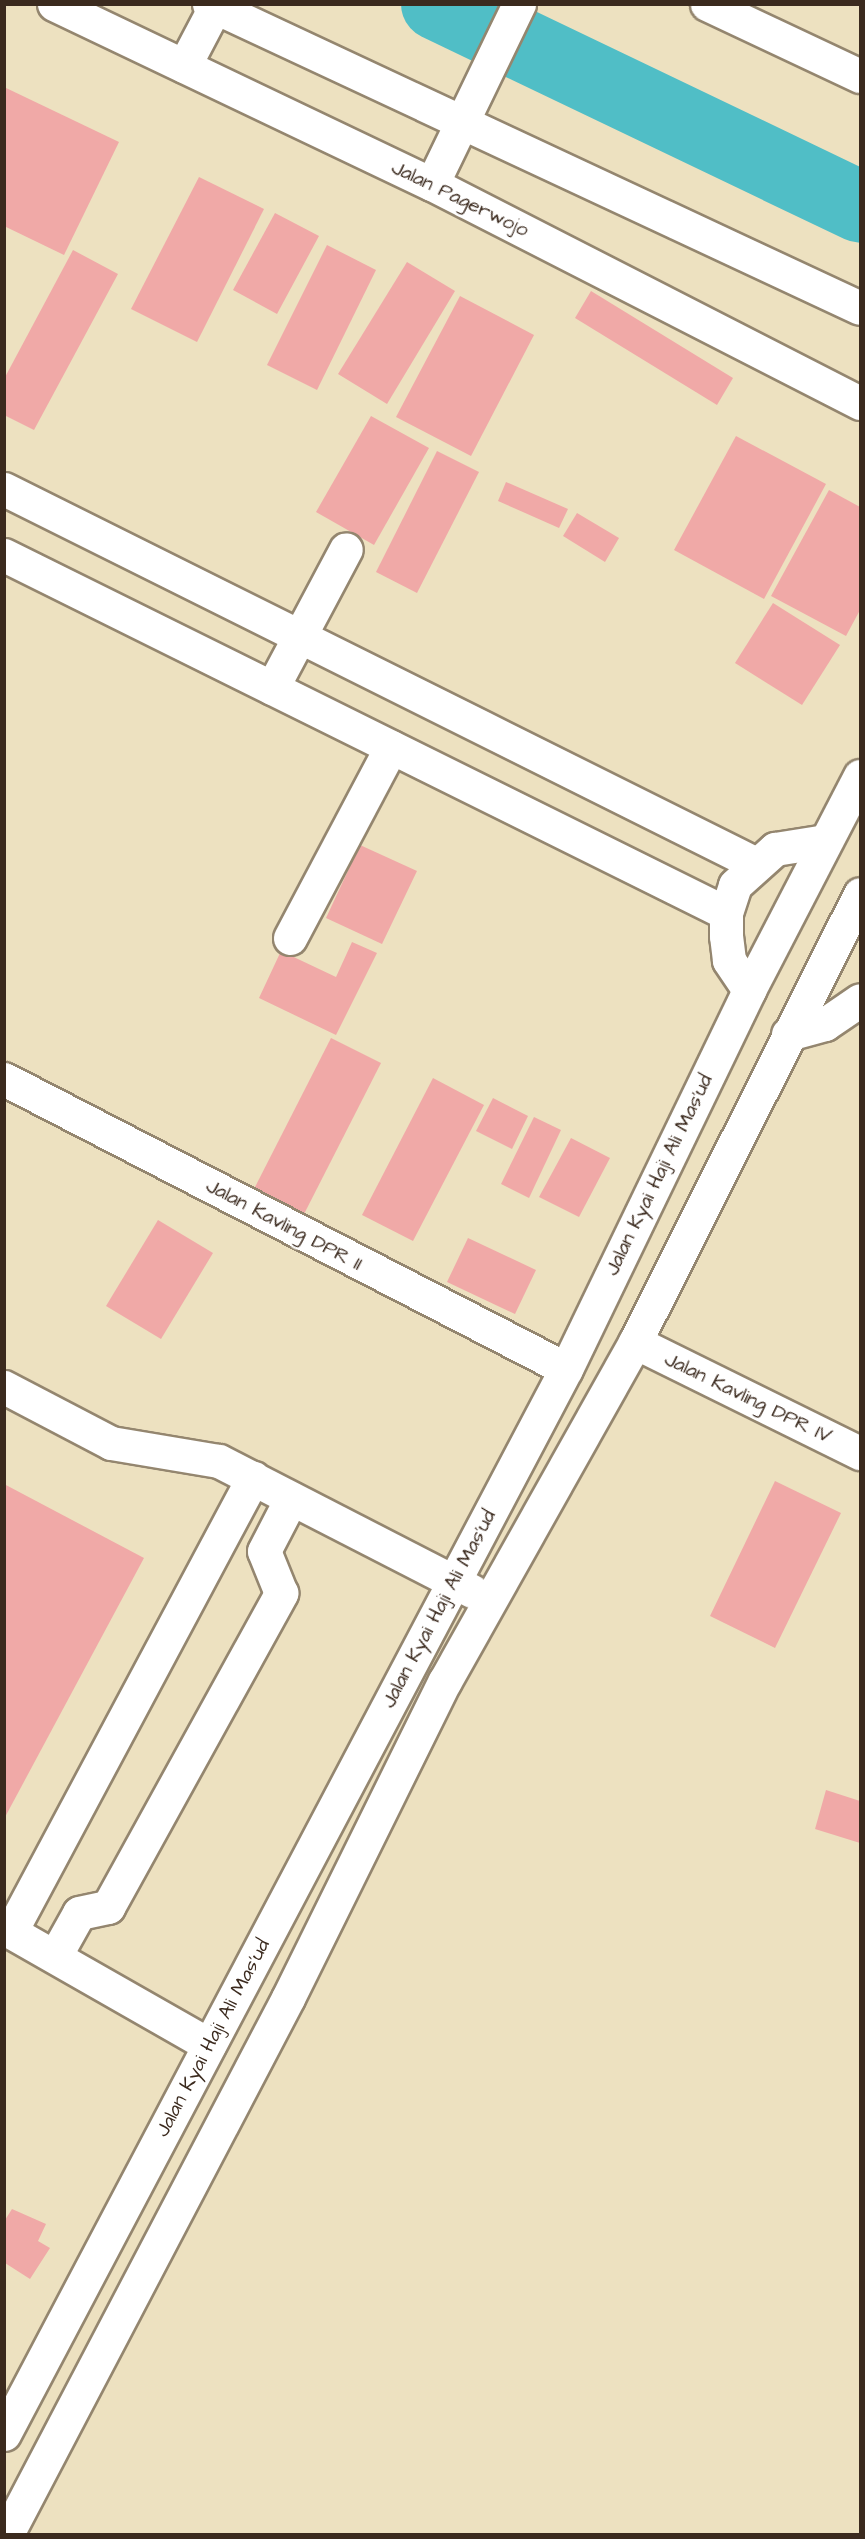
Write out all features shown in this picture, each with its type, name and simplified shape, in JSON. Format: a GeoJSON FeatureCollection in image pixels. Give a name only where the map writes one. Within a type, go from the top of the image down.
{"type":"FeatureCollection","features":[{"type":"Feature","properties":{"kind":"street","name":"Jalan Pagerwojo"},"geometry":{"type":"LineString","coordinates":[[54,4],[432,184],[861,403]]}},
{"type":"Feature","properties":{"kind":"street"},"geometry":{"type":"LineString","coordinates":[[432,184],[519,4]]}},
{"type":"Feature","properties":{"kind":"street"},"geometry":{"type":"LineString","coordinates":[[184,66],[212,6],[467,110],[861,308]]}},
{"type":"Feature","properties":{"kind":"street"},"geometry":{"type":"LineString","coordinates":[[720,7],[861,76]]}},
{"type":"Feature","properties":{"kind":"street"},"geometry":{"type":"LineString","coordinates":[[4,489],[754,862]]}},
{"type":"Feature","properties":{"kind":"street"},"geometry":{"type":"LineString","coordinates":[[272,688],[298,635],[346,549]]}},
{"type":"Feature","properties":{"kind":"street"},"geometry":{"type":"LineString","coordinates":[[4,555],[726,913]]}},
{"type":"Feature","properties":{"kind":"street"},"geometry":{"type":"LineString","coordinates":[[290,938],[391,747]]}},
{"type":"Feature","properties":{"kind":"street","name":"Jalan Kyai Haji Ali Mas'ud"},"geometry":{"type":"LineString","coordinates":[[4,2434],[566,1369],[748,990],[861,776]]}},
{"type":"Feature","properties":{"kind":"street"},"geometry":{"type":"LineString","coordinates":[[748,990],[729,960],[726,913],[735,885],[754,862],[775,849],[825,841]]}},
{"type":"Feature","properties":{"kind":"street","name":"Jalan Kyai Haji Ali Mas'ud"},"geometry":{"type":"LineString","coordinates":[[7,2535],[288,1998],[489,1602],[635,1342],[788,1034],[861,894]]}},
{"type":"Feature","properties":{"kind":"street"},"geometry":{"type":"LineString","coordinates":[[788,1034],[825,1024],[861,1000]]}},
{"type":"Feature","properties":{"kind":"street","name":"Jalan Kavling DPR II"},"geometry":{"type":"LineString","coordinates":[[4,1079],[566,1369]]}},
{"type":"Feature","properties":{"kind":"street","name":"Jalan Kavling DPR IV"},"geometry":{"type":"LineString","coordinates":[[635,1342],[861,1453]]}},
{"type":"Feature","properties":{"kind":"street"},"geometry":{"type":"LineString","coordinates":[[4,1387],[111,1443],[219,1461],[454,1580],[489,1602]]}},
{"type":"Feature","properties":{"kind":"street"},"geometry":{"type":"LineString","coordinates":[[209,2045],[8,1930],[254,1478]]}},
{"type":"Feature","properties":{"kind":"street"},"geometry":{"type":"LineString","coordinates":[[55,1956],[79,1913],[108,1907],[281,1593],[264,1551],[291,1498]]}},
{"type":"Feature","properties":{"kind":"street"},"geometry":{"type":"LineString","coordinates":[[247,1972],[288,1998]]}},
{"type":"Feature","properties":{"kind":"street"},"geometry":{"type":"LineString","coordinates":[[57,2334],[102,2355]]}},
{"type":"Feature","properties":{"kind":"building"},"geometry":{"type":"Polygon","coordinates":[[[4,87],[119,142],[64,255],[4,226],[4,87]]]}},
{"type":"Feature","properties":{"kind":"building"},"geometry":{"type":"Polygon","coordinates":[[[199,177],[264,209],[197,342],[131,309],[199,177]]]}},
{"type":"Feature","properties":{"kind":"building"},"geometry":{"type":"Polygon","coordinates":[[[275,213],[319,236],[277,314],[233,290],[275,213]]]}},
{"type":"Feature","properties":{"kind":"building"},"geometry":{"type":"Polygon","coordinates":[[[327,245],[376,270],[317,390],[267,365],[327,245]]]}},
{"type":"Feature","properties":{"kind":"building"},"geometry":{"type":"Polygon","coordinates":[[[73,250],[118,274],[34,430],[4,415],[4,379],[73,250]]]}},
{"type":"Feature","properties":{"kind":"building"},"geometry":{"type":"Polygon","coordinates":[[[407,262],[455,291],[387,404],[338,374],[407,262]]]}},
{"type":"Feature","properties":{"kind":"building"},"geometry":{"type":"Polygon","coordinates":[[[591,291],[733,378],[717,405],[575,318],[591,291]]]}},
{"type":"Feature","properties":{"kind":"building"},"geometry":{"type":"Polygon","coordinates":[[[460,296],[534,335],[471,456],[396,417],[460,296]]]}},
{"type":"Feature","properties":{"kind":"building"},"geometry":{"type":"Polygon","coordinates":[[[371,416],[429,448],[374,545],[316,512],[371,416]]]}},
{"type":"Feature","properties":{"kind":"building"},"geometry":{"type":"Polygon","coordinates":[[[736,436],[826,484],[764,599],[674,550],[736,436]]]}},
{"type":"Feature","properties":{"kind":"building"},"geometry":{"type":"Polygon","coordinates":[[[437,451],[479,472],[417,593],[376,572],[437,451]]]}},
{"type":"Feature","properties":{"kind":"building"},"geometry":{"type":"Polygon","coordinates":[[[506,482],[568,509],[559,528],[498,501],[506,482]]]}},
{"type":"Feature","properties":{"kind":"building"},"geometry":{"type":"Polygon","coordinates":[[[829,490],[860,507],[860,610],[846,636],[771,596],[829,490]]]}},
{"type":"Feature","properties":{"kind":"building"},"geometry":{"type":"Polygon","coordinates":[[[577,513],[619,538],[605,562],[563,536],[577,513]]]}},
{"type":"Feature","properties":{"kind":"building"},"geometry":{"type":"Polygon","coordinates":[[[773,603],[840,645],[802,705],[735,663],[773,603]]]}},
{"type":"Feature","properties":{"kind":"building"},"geometry":{"type":"Polygon","coordinates":[[[360,845],[417,871],[382,944],[326,918],[360,845]]]}},
{"type":"Feature","properties":{"kind":"building"},"geometry":{"type":"Polygon","coordinates":[[[352,942],[377,953],[336,1035],[259,998],[281,951],[336,977],[352,942]]]}},
{"type":"Feature","properties":{"kind":"building"},"geometry":{"type":"Polygon","coordinates":[[[331,1038],[381,1063],[302,1218],[252,1193],[331,1038]]]}},
{"type":"Feature","properties":{"kind":"building"},"geometry":{"type":"Polygon","coordinates":[[[433,1078],[484,1105],[413,1241],[362,1215],[433,1078]]]}},
{"type":"Feature","properties":{"kind":"building"},"geometry":{"type":"Polygon","coordinates":[[[493,1098],[528,1116],[512,1149],[476,1131],[493,1098]]]}},
{"type":"Feature","properties":{"kind":"building"},"geometry":{"type":"Polygon","coordinates":[[[534,1117],[561,1130],[529,1198],[501,1184],[534,1117]]]}},
{"type":"Feature","properties":{"kind":"building"},"geometry":{"type":"Polygon","coordinates":[[[571,1138],[610,1158],[579,1217],[539,1197],[571,1138]]]}},
{"type":"Feature","properties":{"kind":"building"},"geometry":{"type":"Polygon","coordinates":[[[158,1220],[213,1253],[161,1339],[106,1306],[158,1220]]]}},
{"type":"Feature","properties":{"kind":"building"},"geometry":{"type":"Polygon","coordinates":[[[468,1238],[536,1270],[515,1314],[447,1282],[468,1238]]]}},
{"type":"Feature","properties":{"kind":"building"},"geometry":{"type":"Polygon","coordinates":[[[775,1481],[841,1513],[775,1648],[710,1616],[775,1481]]]}},
{"type":"Feature","properties":{"kind":"building"},"geometry":{"type":"Polygon","coordinates":[[[4,1484],[144,1558],[4,1819],[4,1484]]]}},
{"type":"Feature","properties":{"kind":"building"},"geometry":{"type":"Polygon","coordinates":[[[826,1790],[860,1801],[860,1843],[815,1829],[826,1790]]]}},
{"type":"Feature","properties":{"kind":"building"},"geometry":{"type":"Polygon","coordinates":[[[12,2209],[46,2224],[38,2241],[50,2248],[30,2279],[5,2263],[5,2220],[12,2209]]]}},
{"type":"Feature","properties":{"kind":"waterway"},"geometry":{"type":"LineString","coordinates":[[437,4],[860,207]]}}]}
